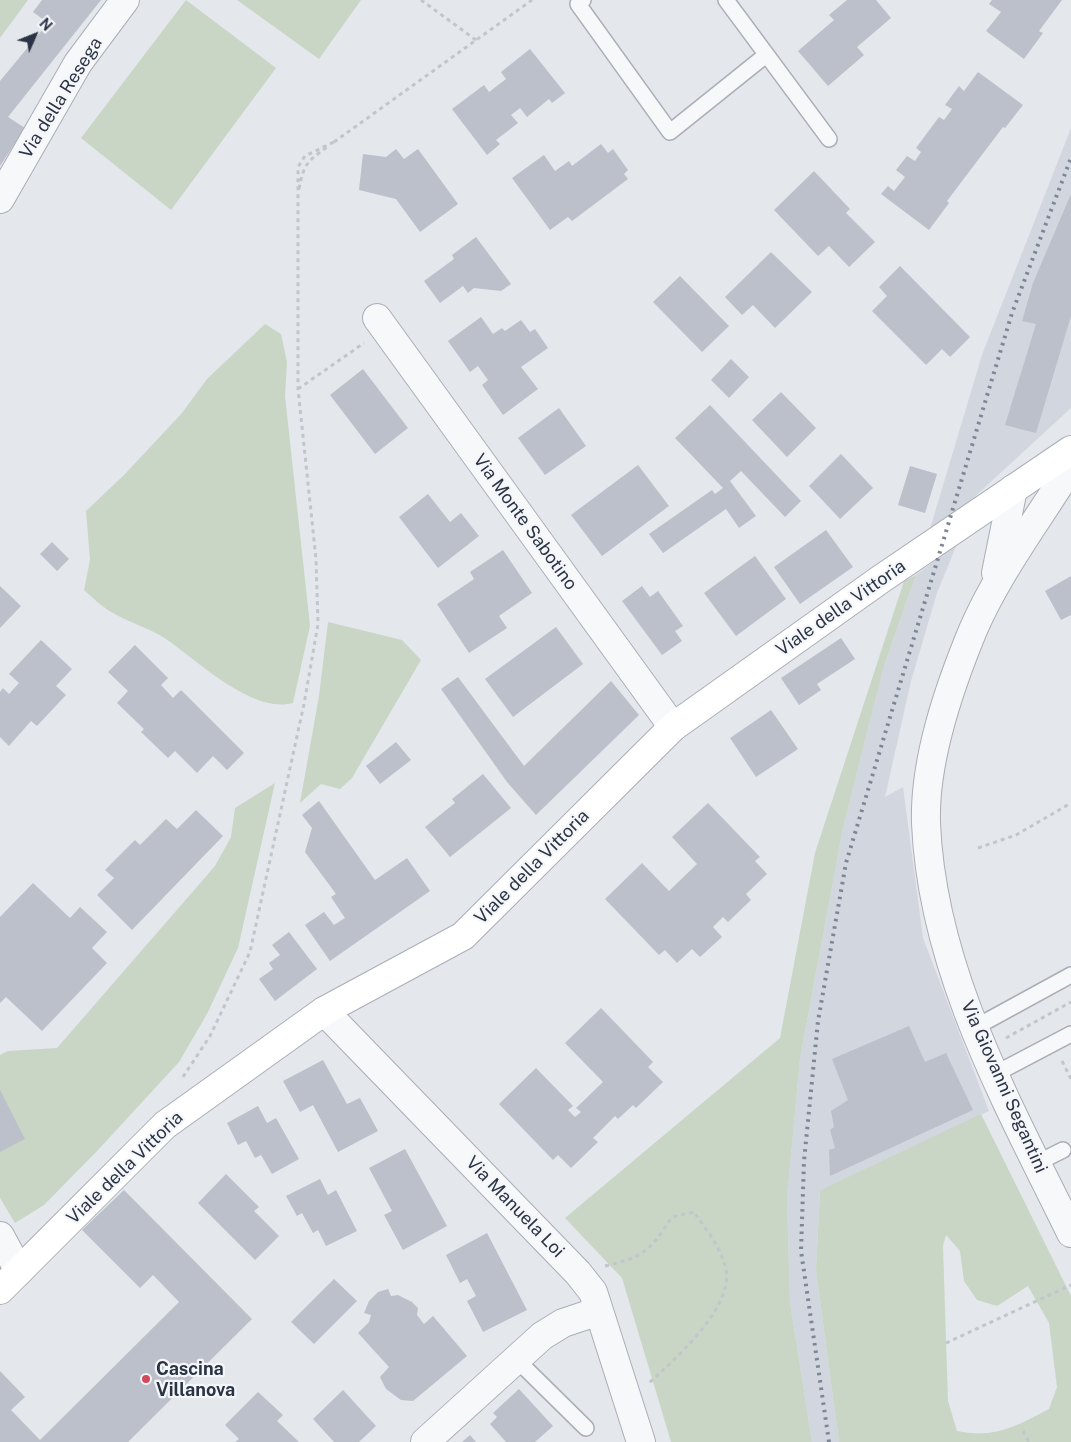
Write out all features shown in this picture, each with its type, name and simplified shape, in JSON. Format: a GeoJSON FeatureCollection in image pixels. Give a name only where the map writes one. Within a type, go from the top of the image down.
{"type":"FeatureCollection","features":[{"type":"Feature","properties":{"kind":"street","name":"Via della Resega"},"geometry":{"type":"LineString","coordinates":[[0,199],[78,63],[126,0]]}},
{"type":"Feature","properties":{"kind":"street","name":"Via Monte Sabotino"},"geometry":{"type":"LineString","coordinates":[[381,324],[673,727]]}},
{"type":"Feature","properties":{"kind":"street","name":"Viale della Vittoria"},"geometry":{"type":"LineString","coordinates":[[9,1280],[165,1125],[324,1012],[463,936],[673,727],[1071,450]]}},
{"type":"Feature","properties":{"kind":"street","name":"Via Giovanni Segantini"},"geometry":{"type":"LineString","coordinates":[[1071,466],[992,590],[973,630],[945,708],[928,785],[926,822],[941,924],[984,1051],[1071,1233]]}},
{"type":"Feature","properties":{"kind":"street","name":"Via Giovanni Segantini"},"geometry":{"type":"LineString","coordinates":[[992,590],[1013,489]]}},
{"type":"Feature","properties":{"kind":"street","name":"Via Manuela Loi"},"geometry":{"type":"LineString","coordinates":[[324,1012],[578,1273],[593,1292],[641,1442]]}},
{"type":"Feature","properties":{"kind":"street"},"geometry":{"type":"LineString","coordinates":[[0,1236],[9,1280]]}},
{"type":"Feature","properties":{"kind":"street"},"geometry":{"type":"LineString","coordinates":[[426,1442],[542,1336],[563,1323],[599,1311]]}},
{"type":"Feature","properties":{"kind":"lane"},"geometry":{"type":"LineString","coordinates":[[583,0],[578,4],[670,132],[766,55]]}},
{"type":"Feature","properties":{"kind":"lane"},"geometry":{"type":"LineString","coordinates":[[726,0],[829,140]]}},
{"type":"Feature","properties":{"kind":"lane"},"geometry":{"type":"LineString","coordinates":[[984,1051],[1071,974]]}},
{"type":"Feature","properties":{"kind":"lane"},"geometry":{"type":"LineString","coordinates":[[984,1051],[1071,1034]]}},
{"type":"Feature","properties":{"kind":"lane"},"geometry":{"type":"LineString","coordinates":[[1036,1162],[1063,1150]]}},
{"type":"Feature","properties":{"kind":"lane"},"geometry":{"type":"LineString","coordinates":[[516,1359],[586,1428]]}},
{"type":"Feature","properties":{"kind":"path"},"geometry":{"type":"LineString","coordinates":[[421,0],[476,40]]}},
{"type":"Feature","properties":{"kind":"path"},"geometry":{"type":"LineString","coordinates":[[181,1081],[210,1036],[250,952],[304,704],[318,624],[316,560],[298,388],[298,168],[305,156],[334,142],[532,0]]}},
{"type":"Feature","properties":{"kind":"path"},"geometry":{"type":"LineString","coordinates":[[298,388],[381,324]]}},
{"type":"Feature","properties":{"kind":"path"},"geometry":{"type":"LineString","coordinates":[[978,848],[1016,835],[1071,803]]}},
{"type":"Feature","properties":{"kind":"path"},"geometry":{"type":"LineString","coordinates":[[984,1051],[1071,1002]]}},
{"type":"Feature","properties":{"kind":"path"},"geometry":{"type":"LineString","coordinates":[[578,1273],[635,1259],[657,1241],[672,1217],[694,1212],[710,1235],[726,1266],[724,1295],[704,1328],[629,1402]]}},
{"type":"Feature","properties":{"kind":"path"},"geometry":{"type":"LineString","coordinates":[[946,1343],[1071,1285]]}},
{"type":"Feature","properties":{"kind":"path"},"geometry":{"type":"LineString","coordinates":[[1023,1431],[1029,1442]]}},
{"type":"Feature","properties":{"kind":"shaded area"},"geometry":{"type":"Polygon","coordinates":[[[1071,128],[1071,408],[970,501],[930,529],[982,355],[1071,128]]]}},
{"type":"Feature","properties":{"kind":"shaded area"},"geometry":{"type":"Polygon","coordinates":[[[957,544],[937,593],[911,681],[885,797],[903,787],[923,938],[989,1111],[820,1190],[816,1270],[839,1442],[812,1442],[790,1302],[787,1198],[800,1059],[843,828],[884,666],[916,575],[957,544]]]}},
{"type":"Feature","properties":{"kind":"green space"},"geometry":{"type":"Polygon","coordinates":[[[0,0],[28,0],[0,38],[0,0]]]}},
{"type":"Feature","properties":{"kind":"green space"},"geometry":{"type":"Polygon","coordinates":[[[186,0],[276,68],[171,210],[81,138],[186,0]]]}},
{"type":"Feature","properties":{"kind":"green space"},"geometry":{"type":"Polygon","coordinates":[[[237,0],[361,0],[319,59],[237,0]]]}},
{"type":"Feature","properties":{"kind":"green space"},"geometry":{"type":"Polygon","coordinates":[[[265,324],[281,334],[287,362],[285,396],[310,626],[293,703],[277,704],[260,701],[226,683],[166,639],[111,612],[84,590],[90,560],[86,511],[124,475],[182,413],[207,379],[265,324]]]}},
{"type":"Feature","properties":{"kind":"green space"},"geometry":{"type":"Polygon","coordinates":[[[916,575],[884,666],[843,828],[800,1059],[787,1198],[790,1302],[812,1442],[671,1442],[622,1278],[565,1218],[780,1038],[815,853],[904,581],[916,575]]]}},
{"type":"Feature","properties":{"kind":"green space"},"geometry":{"type":"Polygon","coordinates":[[[328,622],[402,640],[421,660],[352,778],[340,789],[321,784],[300,803],[319,696],[328,622]]]}},
{"type":"Feature","properties":{"kind":"green space"},"geometry":{"type":"Polygon","coordinates":[[[275,783],[238,948],[207,1014],[179,1062],[99,1149],[44,1205],[15,1223],[0,1198],[0,1055],[8,1051],[57,1048],[215,866],[231,837],[235,808],[275,783]]]}},
{"type":"Feature","properties":{"kind":"green space"},"geometry":{"type":"Polygon","coordinates":[[[981,1114],[1071,1296],[1071,1442],[839,1442],[816,1270],[820,1190],[981,1114]],[[946,1235],[943,1246],[948,1401],[957,1431],[971,1433],[994,1432],[1015,1426],[1049,1409],[1057,1387],[1049,1323],[1028,1286],[997,1306],[977,1300],[964,1281],[960,1251],[946,1235]]]}},
{"type":"Feature","properties":{"kind":"building"},"geometry":{"type":"Polygon","coordinates":[[[42,0],[101,0],[8,117],[25,128],[0,166],[0,81],[48,23],[33,12],[42,0]]]}},
{"type":"Feature","properties":{"kind":"building"},"geometry":{"type":"Polygon","coordinates":[[[847,0],[876,0],[891,18],[857,47],[864,55],[828,86],[798,51],[834,20],[829,15],[847,0]]]}},
{"type":"Feature","properties":{"kind":"building"},"geometry":{"type":"Polygon","coordinates":[[[992,0],[1062,0],[1039,31],[1043,33],[1024,59],[986,31],[1001,12],[989,4],[992,0]]]}},
{"type":"Feature","properties":{"kind":"building"},"geometry":{"type":"Polygon","coordinates":[[[530,49],[565,93],[552,103],[549,99],[527,117],[520,108],[511,115],[518,123],[496,140],[500,144],[487,155],[452,109],[484,85],[489,92],[506,79],[501,72],[530,49]]]}},
{"type":"Feature","properties":{"kind":"building"},"geometry":{"type":"Polygon","coordinates":[[[978,72],[1023,105],[1005,128],[1003,127],[947,201],[949,203],[929,230],[881,194],[888,186],[894,191],[905,177],[896,170],[907,156],[915,161],[921,152],[916,148],[939,117],[944,120],[952,109],[945,105],[959,86],[964,91],[978,72]]]}},
{"type":"Feature","properties":{"kind":"building"},"geometry":{"type":"Polygon","coordinates":[[[601,144],[608,153],[613,149],[628,170],[624,174],[628,179],[572,221],[568,217],[550,230],[512,178],[544,155],[555,171],[569,161],[572,166],[601,144]]]}},
{"type":"Feature","properties":{"kind":"building"},"geometry":{"type":"Polygon","coordinates":[[[396,149],[404,159],[418,149],[458,204],[420,232],[396,199],[359,190],[363,154],[386,157],[396,149]]]}},
{"type":"Feature","properties":{"kind":"building"},"geometry":{"type":"Polygon","coordinates":[[[814,171],[850,209],[846,213],[875,242],[849,267],[829,246],[818,256],[774,210],[814,171]]]}},
{"type":"Feature","properties":{"kind":"building"},"geometry":{"type":"Polygon","coordinates":[[[1071,194],[1071,316],[1036,433],[1005,425],[1036,324],[1022,321],[1033,283],[1071,194]]]}},
{"type":"Feature","properties":{"kind":"building"},"geometry":{"type":"Polygon","coordinates":[[[476,237],[511,284],[501,291],[474,288],[468,293],[463,286],[440,303],[424,281],[454,259],[452,255],[476,237]]]}},
{"type":"Feature","properties":{"kind":"building"},"geometry":{"type":"Polygon","coordinates":[[[771,252],[812,292],[775,328],[753,305],[742,315],[725,297],[771,252]]]}},
{"type":"Feature","properties":{"kind":"building"},"geometry":{"type":"Polygon","coordinates":[[[900,266],[970,337],[950,357],[942,349],[926,365],[872,311],[887,296],[879,287],[900,266]]]}},
{"type":"Feature","properties":{"kind":"building"},"geometry":{"type":"Polygon","coordinates":[[[680,276],[729,326],[702,352],[653,302],[680,276]]]}},
{"type":"Feature","properties":{"kind":"building"},"geometry":{"type":"Polygon","coordinates":[[[481,317],[493,334],[502,328],[505,331],[521,320],[530,332],[535,329],[548,348],[521,367],[538,389],[503,415],[482,385],[488,380],[478,366],[470,372],[448,341],[481,317]]]}},
{"type":"Feature","properties":{"kind":"building"},"geometry":{"type":"Polygon","coordinates":[[[731,359],[749,377],[729,398],[711,380],[731,359]]]}},
{"type":"Feature","properties":{"kind":"building"},"geometry":{"type":"Polygon","coordinates":[[[363,369],[408,428],[375,454],[330,395],[363,369]]]}},
{"type":"Feature","properties":{"kind":"building"},"geometry":{"type":"Polygon","coordinates":[[[781,392],[816,428],[787,457],[752,420],[781,392]]]}},
{"type":"Feature","properties":{"kind":"building"},"geometry":{"type":"Polygon","coordinates":[[[710,405],[801,501],[785,517],[741,471],[730,481],[756,516],[739,528],[726,509],[663,553],[649,534],[712,490],[715,494],[723,488],[675,438],[710,405]]]}},
{"type":"Feature","properties":{"kind":"building"},"geometry":{"type":"Polygon","coordinates":[[[559,408],[586,446],[545,475],[518,438],[559,408]]]}},
{"type":"Feature","properties":{"kind":"building"},"geometry":{"type":"Polygon","coordinates":[[[841,454],[873,488],[840,519],[809,486],[841,454]]]}},
{"type":"Feature","properties":{"kind":"building"},"geometry":{"type":"Polygon","coordinates":[[[638,465],[669,506],[602,556],[571,515],[638,465]]]}},
{"type":"Feature","properties":{"kind":"building"},"geometry":{"type":"Polygon","coordinates":[[[910,466],[937,474],[925,513],[898,505],[910,466]]]}},
{"type":"Feature","properties":{"kind":"building"},"geometry":{"type":"Polygon","coordinates":[[[428,494],[450,522],[461,513],[479,536],[438,568],[399,517],[428,494]]]}},
{"type":"Feature","properties":{"kind":"building"},"geometry":{"type":"Polygon","coordinates":[[[826,530],[853,567],[800,604],[774,567],[826,530]]]}},
{"type":"Feature","properties":{"kind":"building"},"geometry":{"type":"Polygon","coordinates":[[[52,542],[69,559],[57,571],[40,554],[52,542]]]}},
{"type":"Feature","properties":{"kind":"building"},"geometry":{"type":"Polygon","coordinates":[[[503,550],[532,593],[499,616],[507,628],[469,653],[437,604],[474,579],[470,572],[503,550]]]}},
{"type":"Feature","properties":{"kind":"building"},"geometry":{"type":"Polygon","coordinates":[[[755,556],[786,599],[736,636],[704,593],[755,556]]]}},
{"type":"Feature","properties":{"kind":"building"},"geometry":{"type":"Polygon","coordinates":[[[1071,576],[1071,615],[1061,620],[1045,591],[1071,576]]]}},
{"type":"Feature","properties":{"kind":"building"},"geometry":{"type":"Polygon","coordinates":[[[0,586],[21,606],[0,628],[0,586]]]}},
{"type":"Feature","properties":{"kind":"building"},"geometry":{"type":"Polygon","coordinates":[[[642,586],[650,597],[658,591],[683,626],[675,631],[682,641],[662,655],[622,601],[642,586]]]}},
{"type":"Feature","properties":{"kind":"building"},"geometry":{"type":"Polygon","coordinates":[[[556,627],[583,664],[513,717],[485,679],[556,627]]]}},
{"type":"Feature","properties":{"kind":"building"},"geometry":{"type":"Polygon","coordinates":[[[841,638],[855,659],[817,684],[821,690],[799,705],[781,678],[841,638]]]}},
{"type":"Feature","properties":{"kind":"building"},"geometry":{"type":"Polygon","coordinates":[[[41,640],[72,669],[56,686],[66,695],[37,726],[31,721],[9,746],[0,737],[0,692],[3,688],[9,694],[19,683],[9,674],[41,640]]]}},
{"type":"Feature","properties":{"kind":"building"},"geometry":{"type":"Polygon","coordinates":[[[135,645],[168,678],[161,685],[173,698],[181,690],[244,753],[227,770],[213,756],[197,773],[175,751],[168,758],[141,732],[144,729],[117,703],[128,691],[108,672],[135,645]]]}},
{"type":"Feature","properties":{"kind":"building"},"geometry":{"type":"Polygon","coordinates":[[[458,677],[524,766],[611,681],[639,715],[536,815],[507,782],[441,689],[458,677]]]}},
{"type":"Feature","properties":{"kind":"building"},"geometry":{"type":"Polygon","coordinates":[[[771,710],[798,749],[756,777],[730,738],[771,710]]]}},
{"type":"Feature","properties":{"kind":"building"},"geometry":{"type":"Polygon","coordinates":[[[396,742],[411,760],[380,784],[366,766],[396,742]]]}},
{"type":"Feature","properties":{"kind":"building"},"geometry":{"type":"Polygon","coordinates":[[[483,774],[511,808],[450,857],[425,827],[455,803],[452,799],[483,774]]]}},
{"type":"Feature","properties":{"kind":"building"},"geometry":{"type":"Polygon","coordinates":[[[319,801],[375,880],[407,858],[430,891],[330,961],[305,925],[324,912],[334,925],[345,918],[331,897],[336,894],[305,852],[312,828],[302,815],[319,801]]]}},
{"type":"Feature","properties":{"kind":"building"},"geometry":{"type":"Polygon","coordinates":[[[708,803],[760,857],[755,861],[767,874],[746,894],[751,900],[728,922],[723,917],[713,927],[722,937],[700,957],[692,949],[677,963],[665,950],[659,955],[605,899],[642,863],[669,891],[697,864],[672,837],[708,803]]]}},
{"type":"Feature","properties":{"kind":"building"},"geometry":{"type":"Polygon","coordinates":[[[196,810],[223,836],[132,930],[97,895],[114,878],[105,870],[135,840],[140,845],[166,819],[177,829],[196,810]]]}},
{"type":"Feature","properties":{"kind":"building"},"geometry":{"type":"Polygon","coordinates":[[[33,883],[70,918],[80,907],[107,932],[92,948],[107,963],[42,1031],[6,997],[0,1003],[0,917],[33,883]]]}},
{"type":"Feature","properties":{"kind":"building"},"geometry":{"type":"Polygon","coordinates":[[[289,932],[317,969],[275,1001],[259,979],[273,969],[269,963],[280,955],[272,945],[289,932]]]}},
{"type":"Feature","properties":{"kind":"building"},"geometry":{"type":"Polygon","coordinates":[[[601,1008],[653,1062],[648,1067],[663,1082],[636,1108],[633,1105],[618,1119],[615,1116],[593,1138],[598,1142],[571,1168],[558,1155],[553,1160],[499,1104],[536,1068],[573,1106],[568,1110],[575,1117],[581,1112],[576,1108],[603,1082],[565,1043],[601,1008]]]}},
{"type":"Feature","properties":{"kind":"building"},"geometry":{"type":"Polygon","coordinates":[[[909,1026],[925,1062],[946,1053],[973,1110],[830,1176],[829,1150],[835,1148],[830,1130],[834,1127],[831,1111],[848,1100],[832,1059],[909,1026]]]}},
{"type":"Feature","properties":{"kind":"building"},"geometry":{"type":"Polygon","coordinates":[[[323,1060],[347,1104],[360,1098],[378,1131],[338,1152],[313,1105],[300,1112],[283,1081],[323,1060]]]}},
{"type":"Feature","properties":{"kind":"building"},"geometry":{"type":"Polygon","coordinates":[[[0,1090],[25,1139],[0,1152],[0,1090]]]}},
{"type":"Feature","properties":{"kind":"building"},"geometry":{"type":"Polygon","coordinates":[[[258,1106],[267,1123],[276,1118],[299,1159],[272,1174],[261,1155],[255,1158],[246,1141],[238,1145],[227,1123],[258,1106]]]}},
{"type":"Feature","properties":{"kind":"building"},"geometry":{"type":"Polygon","coordinates":[[[405,1149],[447,1226],[403,1250],[384,1215],[392,1211],[369,1168],[405,1149]]]}},
{"type":"Feature","properties":{"kind":"building"},"geometry":{"type":"Polygon","coordinates":[[[226,1174],[259,1207],[254,1211],[279,1236],[255,1260],[198,1203],[226,1174]]]}},
{"type":"Feature","properties":{"kind":"building"},"geometry":{"type":"Polygon","coordinates":[[[320,1179],[328,1195],[336,1190],[357,1231],[326,1246],[318,1230],[313,1233],[302,1213],[297,1216],[286,1196],[320,1179]]]}},
{"type":"Feature","properties":{"kind":"building","name":"Cascina Villanova"},"geometry":{"type":"Polygon","coordinates":[[[124,1190],[252,1319],[128,1442],[0,1442],[0,1371],[25,1397],[11,1410],[40,1440],[179,1302],[153,1275],[140,1288],[82,1230],[124,1190]]]}},
{"type":"Feature","properties":{"kind":"building"},"geometry":{"type":"Polygon","coordinates":[[[487,1233],[527,1310],[483,1332],[467,1301],[476,1296],[467,1279],[460,1283],[446,1255],[487,1233]]]}},
{"type":"Feature","properties":{"kind":"building"},"geometry":{"type":"Polygon","coordinates":[[[334,1279],[357,1301],[314,1344],[291,1322],[334,1279]]]}},
{"type":"Feature","properties":{"kind":"building"},"geometry":{"type":"Polygon","coordinates":[[[388,1289],[391,1296],[398,1295],[412,1302],[418,1308],[417,1315],[424,1324],[433,1316],[467,1356],[413,1401],[401,1400],[386,1389],[380,1377],[389,1367],[358,1333],[369,1322],[371,1315],[364,1313],[369,1301],[378,1292],[388,1289]]]}},
{"type":"Feature","properties":{"kind":"building"},"geometry":{"type":"Polygon","coordinates":[[[519,1389],[553,1426],[535,1442],[506,1442],[490,1424],[497,1417],[493,1413],[519,1389]]]}},
{"type":"Feature","properties":{"kind":"building"},"geometry":{"type":"Polygon","coordinates":[[[343,1390],[376,1426],[359,1442],[334,1442],[313,1419],[343,1390]]]}},
{"type":"Feature","properties":{"kind":"building"},"geometry":{"type":"Polygon","coordinates":[[[258,1392],[283,1415],[277,1421],[299,1442],[235,1442],[239,1439],[225,1425],[258,1392]]]}},
{"type":"Feature","properties":{"kind":"building"},"geometry":{"type":"Polygon","coordinates":[[[470,1435],[476,1442],[462,1442],[470,1435]]]}},
{"type":"Feature","properties":{"kind":"railway"},"geometry":{"type":"LineString","coordinates":[[829,1442],[801,1251],[804,1161],[818,1021],[846,863],[1012,313],[1071,158]]}},
{"type":"Feature","properties":{"kind":"place","name":"Cascina Villanova"},"geometry":{"type":"Point","coordinates":[146,1379]}}]}
